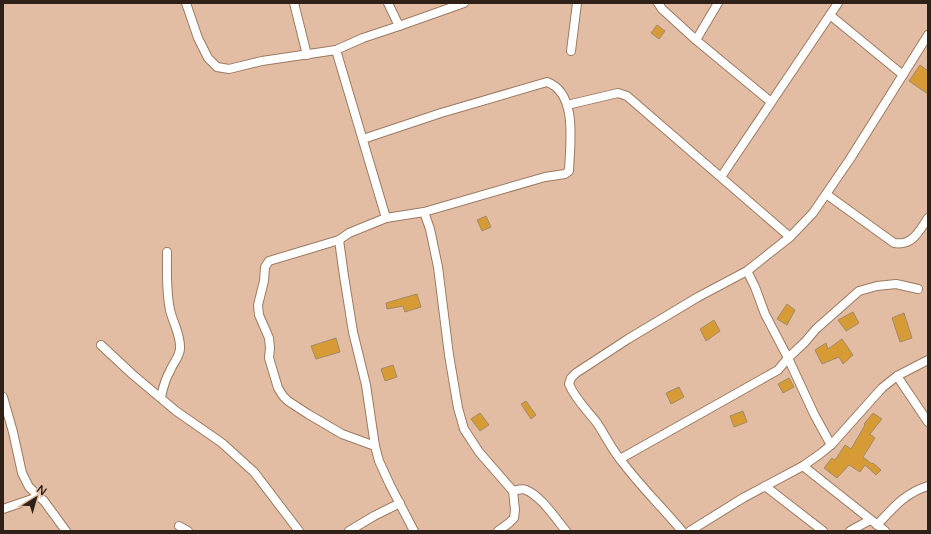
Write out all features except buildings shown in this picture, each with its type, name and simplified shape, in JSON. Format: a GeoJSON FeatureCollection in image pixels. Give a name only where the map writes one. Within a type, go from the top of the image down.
{"type":"FeatureCollection","features":[{"type":"Feature","properties":{"kind":"street"},"geometry":{"type":"LineString","coordinates":[[186,3],[190,18],[208,58],[217,67],[229,69],[262,61],[336,50],[363,38],[464,3]]}},
{"type":"Feature","properties":{"kind":"street"},"geometry":{"type":"LineString","coordinates":[[294,3],[307,55]]}},
{"type":"Feature","properties":{"kind":"street"},"geometry":{"type":"LineString","coordinates":[[388,3],[399,26]]}},
{"type":"Feature","properties":{"kind":"street"},"geometry":{"type":"LineString","coordinates":[[570,51],[577,3]]}},
{"type":"Feature","properties":{"kind":"street"},"geometry":{"type":"LineString","coordinates":[[658,3],[662,9],[696,40],[771,102]]}},
{"type":"Feature","properties":{"kind":"street"},"geometry":{"type":"LineString","coordinates":[[696,40],[718,3]]}},
{"type":"Feature","properties":{"kind":"street"},"geometry":{"type":"LineString","coordinates":[[721,177],[838,3]]}},
{"type":"Feature","properties":{"kind":"street"},"geometry":{"type":"LineString","coordinates":[[830,16],[903,75]]}},
{"type":"Feature","properties":{"kind":"street"},"geometry":{"type":"LineString","coordinates":[[682,531],[658,502],[645,491],[620,459],[597,424],[573,394],[569,384],[571,378],[576,373],[635,335],[698,297],[747,271],[790,237],[814,213],[928,35]]}},
{"type":"Feature","properties":{"kind":"street"},"geometry":{"type":"LineString","coordinates":[[336,50],[386,218]]}},
{"type":"Feature","properties":{"kind":"street"},"geometry":{"type":"LineString","coordinates":[[363,139],[441,113],[547,82],[555,85],[560,90],[571,118],[569,170],[565,174],[545,177],[424,212],[386,218],[348,233],[339,240],[269,260],[265,266],[264,281],[258,305],[259,315],[269,338],[269,358],[271,369],[278,388],[283,396],[308,414],[342,434],[375,446]]}},
{"type":"Feature","properties":{"kind":"street"},"geometry":{"type":"LineString","coordinates":[[567,105],[618,93],[627,96],[790,237]]}},
{"type":"Feature","properties":{"kind":"street"},"geometry":{"type":"LineString","coordinates":[[826,194],[894,243],[901,244],[908,242],[916,235],[928,218]]}},
{"type":"Feature","properties":{"kind":"street"},"geometry":{"type":"LineString","coordinates":[[424,212],[430,229],[438,267],[449,354],[458,408],[464,429],[479,452],[513,491],[515,510],[514,518],[498,531]]}},
{"type":"Feature","properties":{"kind":"street"},"geometry":{"type":"LineString","coordinates":[[339,240],[350,311],[366,385],[375,446],[379,461],[390,485],[414,531]]}},
{"type":"Feature","properties":{"kind":"street"},"geometry":{"type":"LineString","coordinates":[[161,397],[164,383],[180,351],[178,334],[170,311],[168,297],[167,252]]}},
{"type":"Feature","properties":{"kind":"street"},"geometry":{"type":"LineString","coordinates":[[747,271],[765,314],[788,358],[814,414],[831,445]]}},
{"type":"Feature","properties":{"kind":"street"},"geometry":{"type":"LineString","coordinates":[[620,459],[778,370],[816,329],[859,291],[877,286],[896,284],[918,289]]}},
{"type":"Feature","properties":{"kind":"street"},"geometry":{"type":"LineString","coordinates":[[101,345],[132,374],[176,411],[222,443],[249,467],[299,531]]}},
{"type":"Feature","properties":{"kind":"street"},"geometry":{"type":"LineString","coordinates":[[690,531],[802,466],[831,445],[882,388],[897,376],[928,360]]}},
{"type":"Feature","properties":{"kind":"street"},"geometry":{"type":"LineString","coordinates":[[897,376],[928,422]]}},
{"type":"Feature","properties":{"kind":"street"},"geometry":{"type":"LineString","coordinates":[[3,398],[13,432],[22,473],[29,487],[44,501],[66,531]]}},
{"type":"Feature","properties":{"kind":"street"},"geometry":{"type":"LineString","coordinates":[[802,466],[885,531]]}},
{"type":"Feature","properties":{"kind":"street"},"geometry":{"type":"LineString","coordinates":[[766,486],[823,531]]}},
{"type":"Feature","properties":{"kind":"street"},"geometry":{"type":"LineString","coordinates":[[877,525],[897,503],[918,489],[928,486]]}},
{"type":"Feature","properties":{"kind":"street"},"geometry":{"type":"LineString","coordinates":[[513,491],[520,489],[526,490],[532,494],[548,509],[566,531]]}},
{"type":"Feature","properties":{"kind":"street"},"geometry":{"type":"LineString","coordinates":[[3,509],[38,497]]}},
{"type":"Feature","properties":{"kind":"street"},"geometry":{"type":"LineString","coordinates":[[349,531],[400,503]]}},
{"type":"Feature","properties":{"kind":"street"},"geometry":{"type":"LineString","coordinates":[[850,531],[870,520]]}},
{"type":"Feature","properties":{"kind":"street"},"geometry":{"type":"LineString","coordinates":[[179,526],[188,531]]}}]}
